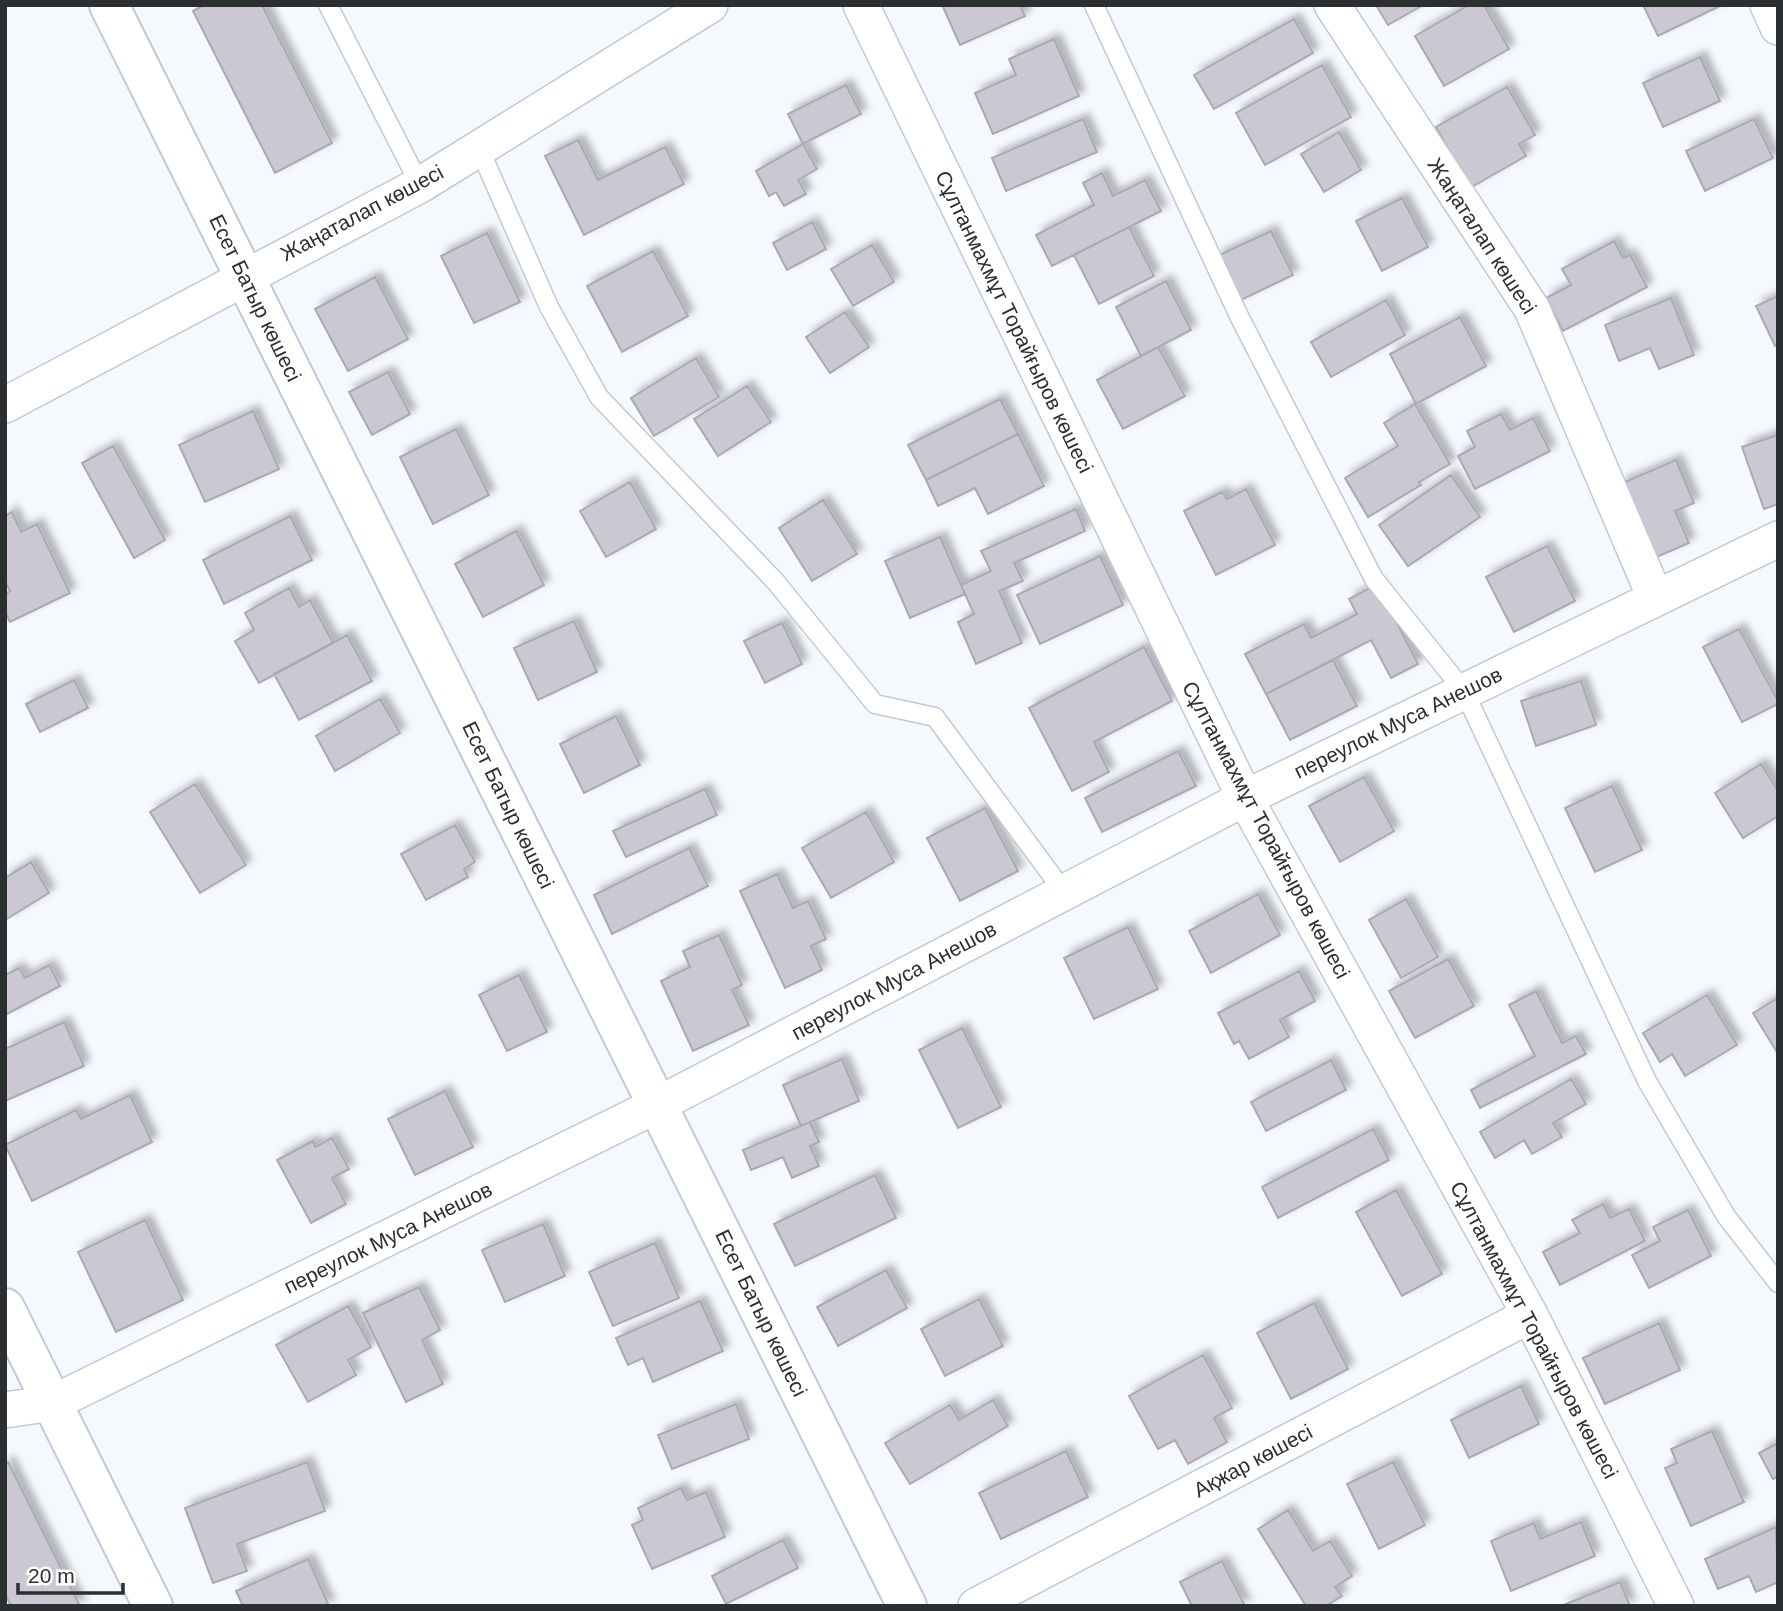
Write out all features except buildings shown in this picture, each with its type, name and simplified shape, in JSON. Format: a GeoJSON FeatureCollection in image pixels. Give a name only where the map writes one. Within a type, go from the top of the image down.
{"type":"FeatureCollection","features":[{"type":"Feature","properties":{"kind":"street","name":"Жаңаталап көшесі"},"geometry":{"type":"LineString","coordinates":[[5,405],[420,185],[710,5]]}},
{"type":"Feature","properties":{"kind":"street","name":"Сұлтанмахмұт Торайғыров көшесі"},"geometry":{"type":"LineString","coordinates":[[861,5],[1245,798],[1530,1315],[1676,1606]]}},
{"type":"Feature","properties":{"kind":"street","name":"Жаңаталап көшесі"},"geometry":{"type":"LineString","coordinates":[[1332,5],[1532,309],[1655,597]]}},
{"type":"Feature","properties":{"kind":"street"},"geometry":{"type":"LineString","coordinates":[[1768,5],[1778,27]]}},
{"type":"Feature","properties":{"kind":"street","name":"Есет Батыр көшесі"},"geometry":{"type":"LineString","coordinates":[[115,7],[244,276],[906,1606]]}},
{"type":"Feature","properties":{"kind":"street","name":"переулок Муса Анешов"},"geometry":{"type":"LineString","coordinates":[[5,1410],[53,1403],[657,1105],[1245,798],[1778,539]]}},
{"type":"Feature","properties":{"kind":"street"},"geometry":{"type":"LineString","coordinates":[[5,1308],[153,1606]]}},
{"type":"Feature","properties":{"kind":"street","name":"Ақжар көшесі"},"geometry":{"type":"LineString","coordinates":[[976,1606],[1530,1315]]}},
{"type":"Feature","properties":{"kind":"lane"},"geometry":{"type":"LineString","coordinates":[[328,5],[420,185]]}},
{"type":"Feature","properties":{"kind":"lane"},"geometry":{"type":"LineString","coordinates":[[1094,5],[1240,318],[1374,579],[1464,691],[1647,1082],[1726,1216],[1778,1283]]}},
{"type":"Feature","properties":{"kind":"lane"},"geometry":{"type":"LineString","coordinates":[[479,148],[549,307],[600,397],[775,581],[875,704],[935,717],[1064,892]]}}]}
